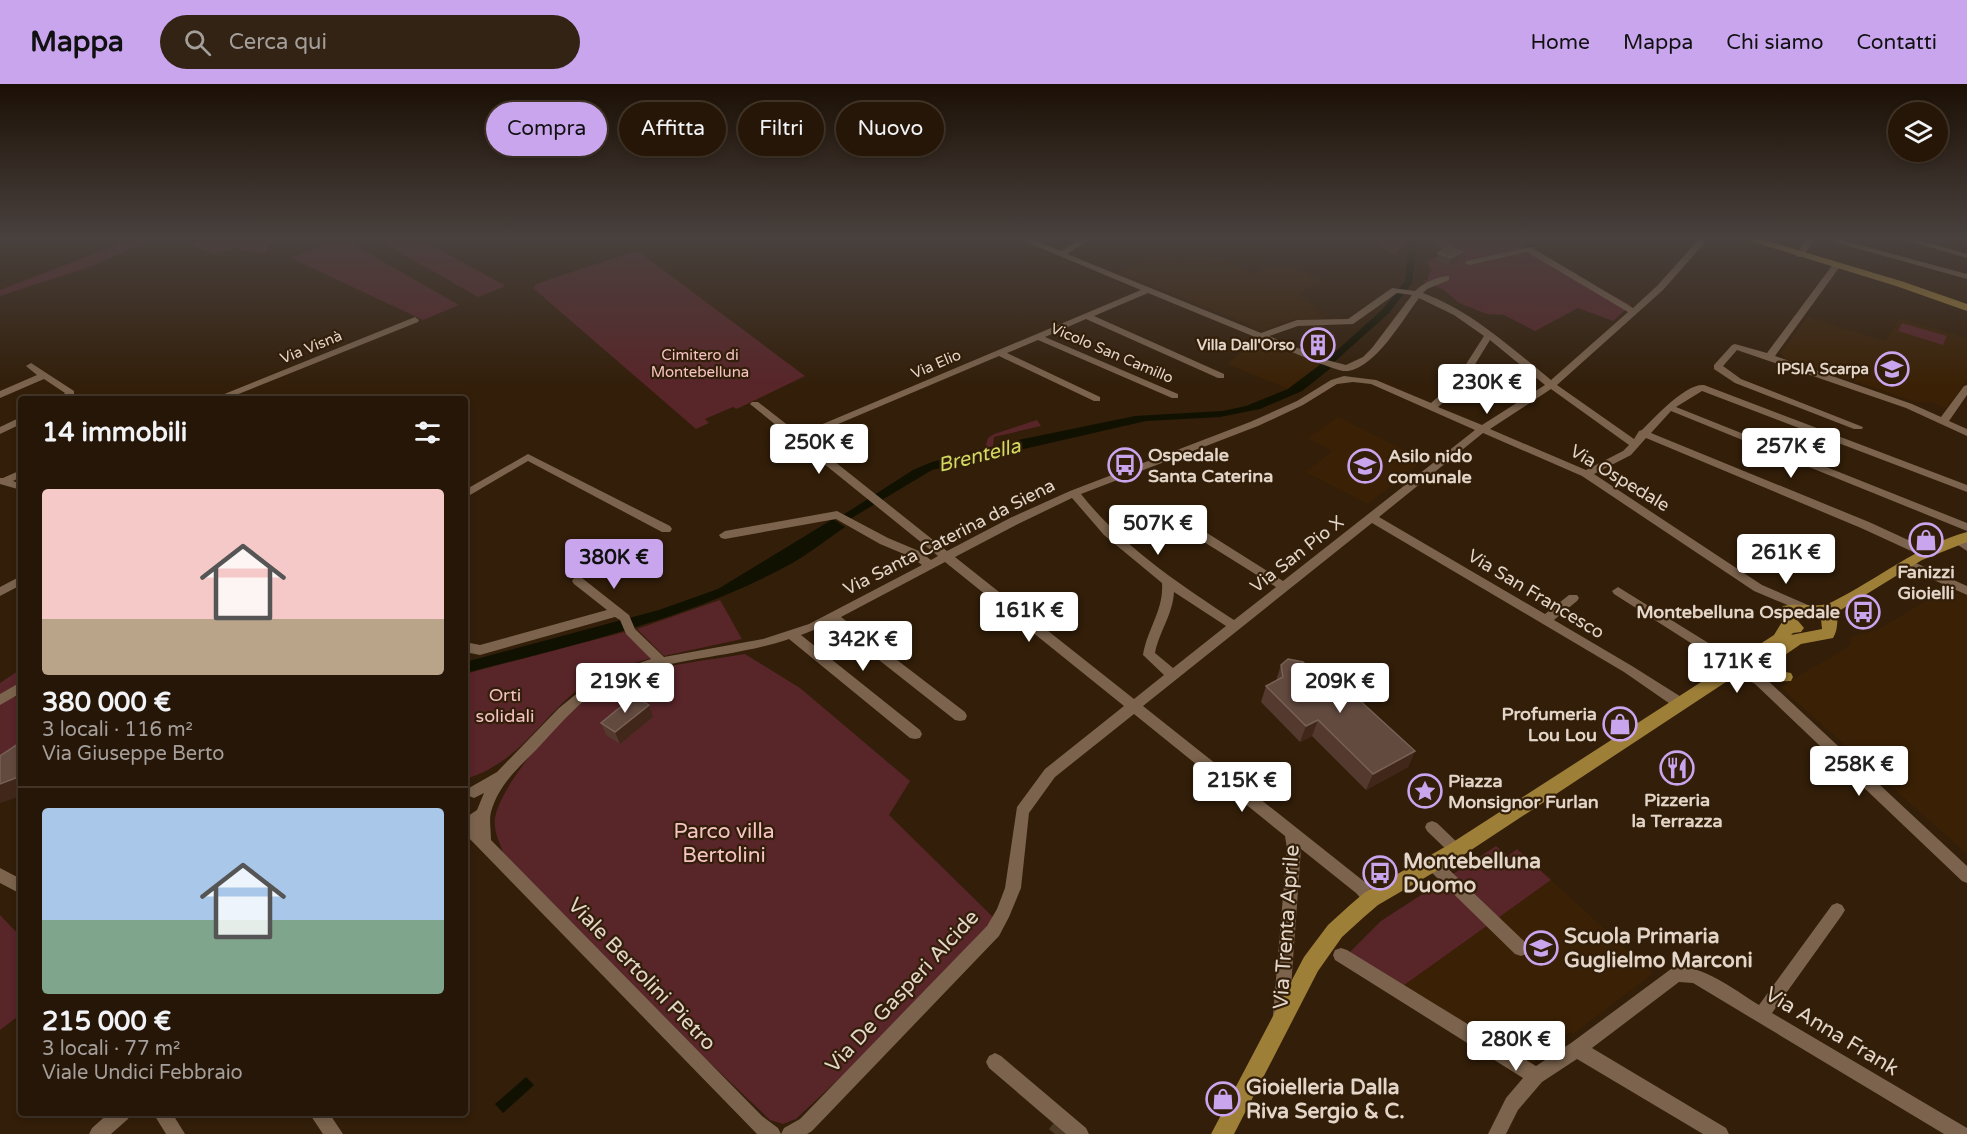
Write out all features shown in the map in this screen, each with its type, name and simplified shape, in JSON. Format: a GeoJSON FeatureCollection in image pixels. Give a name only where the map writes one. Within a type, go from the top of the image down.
{"type":"FeatureCollection","features":[{"type":"Feature","properties":{"kind":"main road"},"geometry":{"type":"LineString","coordinates":[[1911,288],[1967,308]]}},
{"type":"Feature","properties":{"kind":"main road"},"geometry":{"type":"LineString","coordinates":[[1741,668],[1784,635],[1792,608],[1808,609],[1831,615],[1907,563],[1926,554],[1964,542]]}},
{"type":"Feature","properties":{"kind":"main road"},"geometry":{"type":"LineString","coordinates":[[1741,668],[1763,662],[1797,639],[1816,636],[1831,630],[1831,615]]}},
{"type":"Feature","properties":{"kind":"main road"},"geometry":{"type":"LineString","coordinates":[[1788,618],[1800,631],[1816,636]]}},
{"type":"Feature","properties":{"kind":"main road"},"geometry":{"type":"LineString","coordinates":[[1763,662],[1760,666],[1769,676],[1785,677]]}},
{"type":"Feature","properties":{"kind":"main road","name":"Via Trenta Aprile"},"geometry":{"type":"LineString","coordinates":[[1222,1134],[1281,1020],[1322,948],[1342,924],[1371,899],[1456,850],[1702,690],[1741,668]]}},
{"type":"Feature","properties":{"kind":"street"},"geometry":{"type":"LineString","coordinates":[[1144,288],[1342,369],[1366,359]]}},
{"type":"Feature","properties":{"kind":"street"},"geometry":{"type":"LineString","coordinates":[[1342,369],[1345,378],[1358,376],[1366,359],[1423,288]]}},
{"type":"Feature","properties":{"kind":"street"},"geometry":{"type":"LineString","coordinates":[[1597,288],[1635,312]]}},
{"type":"Feature","properties":{"kind":"street","name":"Via San Pio X"},"geometry":{"type":"LineString","coordinates":[[1133,706],[1483,429],[1551,385],[1635,312],[1658,288]]}},
{"type":"Feature","properties":{"kind":"street"},"geometry":{"type":"LineString","coordinates":[[1769,357],[1820,288]]}},
{"type":"Feature","properties":{"kind":"street","name":"Via Elio"},"geometry":{"type":"LineString","coordinates":[[797,438],[1149,290]]}},
{"type":"Feature","properties":{"kind":"street"},"geometry":{"type":"LineString","coordinates":[[1262,336],[1297,323],[1350,322],[1392,291],[1399,290],[1417,294],[1490,334],[1551,385],[1634,444]]}},
{"type":"Feature","properties":{"kind":"street"},"geometry":{"type":"LineString","coordinates":[[1086,316],[1221,376]]}},
{"type":"Feature","properties":{"kind":"street","name":"Via Visnà"},"geometry":{"type":"LineString","coordinates":[[225,396],[415,320]]}},
{"type":"Feature","properties":{"kind":"street"},"geometry":{"type":"LineString","coordinates":[[1432,407],[1458,385],[1490,334]]}},
{"type":"Feature","properties":{"kind":"street","name":"Vicolo San Camillo"},"geometry":{"type":"LineString","coordinates":[[1038,337],[1175,396]]}},
{"type":"Feature","properties":{"kind":"street"},"geometry":{"type":"LineString","coordinates":[[1858,427],[1738,381],[1717,367],[1735,347],[1909,406],[1967,433]]}},
{"type":"Feature","properties":{"kind":"street"},"geometry":{"type":"LineString","coordinates":[[999,354],[1097,399]]}},
{"type":"Feature","properties":{"kind":"street"},"geometry":{"type":"LineString","coordinates":[[31,366],[71,393],[67,396]]}},
{"type":"Feature","properties":{"kind":"street","name":"Via Santa Caterina da Siena"},"geometry":{"type":"LineString","coordinates":[[1327,386],[1342,369]]}},
{"type":"Feature","properties":{"kind":"street"},"geometry":{"type":"LineString","coordinates":[[0,395],[44,375]]}},
{"type":"Feature","properties":{"kind":"street","name":"Via Ospedale"},"geometry":{"type":"LineString","coordinates":[[1358,376],[1586,474],[1758,588],[1808,609]]}},
{"type":"Feature","properties":{"kind":"street","name":"Via Santa Caterina da Siena"},"geometry":{"type":"LineString","coordinates":[[469,792],[504,773],[585,694],[628,670],[792,635],[834,618],[944,557],[1074,493],[1254,424],[1300,403],[1327,386],[1358,376]]}},
{"type":"Feature","properties":{"kind":"street"},"geometry":{"type":"LineString","coordinates":[[1586,474],[1617,459],[1670,407],[1701,387],[1967,489]]}},
{"type":"Feature","properties":{"kind":"street"},"geometry":{"type":"LineString","coordinates":[[1943,422],[1967,388]]}},
{"type":"Feature","properties":{"kind":"street"},"geometry":{"type":"LineString","coordinates":[[754,404],[1371,899]]}},
{"type":"Feature","properties":{"kind":"street"},"geometry":{"type":"LineString","coordinates":[[1670,407],[1967,527]]}},
{"type":"Feature","properties":{"kind":"street"},"geometry":{"type":"LineString","coordinates":[[0,431],[18,422]]}},
{"type":"Feature","properties":{"kind":"street"},"geometry":{"type":"LineString","coordinates":[[1643,433],[1865,525],[1926,554]]}},
{"type":"Feature","properties":{"kind":"street"},"geometry":{"type":"LineString","coordinates":[[468,493],[528,457],[666,529]]}},
{"type":"Feature","properties":{"kind":"street"},"geometry":{"type":"LineString","coordinates":[[1074,493],[1111,539],[1168,582],[1235,626]]}},
{"type":"Feature","properties":{"kind":"street"},"geometry":{"type":"LineString","coordinates":[[725,535],[839,515],[915,554],[930,565]]}},
{"type":"Feature","properties":{"kind":"street","name":"Via San Francesco"},"geometry":{"type":"LineString","coordinates":[[1372,518],[1681,704]]}},
{"type":"Feature","properties":{"kind":"street"},"geometry":{"type":"LineString","coordinates":[[1192,529],[1284,587]]}},
{"type":"Feature","properties":{"kind":"street"},"geometry":{"type":"LineString","coordinates":[[1907,563],[1967,591]]}},
{"type":"Feature","properties":{"kind":"street"},"geometry":{"type":"LineString","coordinates":[[578,581],[624,620],[662,662]]}},
{"type":"Feature","properties":{"kind":"street"},"geometry":{"type":"LineString","coordinates":[[0,592],[18,582]]}},
{"type":"Feature","properties":{"kind":"street"},"geometry":{"type":"LineString","coordinates":[[1168,582],[1169,599],[1164,620],[1149,656],[1173,675]]}},
{"type":"Feature","properties":{"kind":"street"},"geometry":{"type":"LineString","coordinates":[[1758,588],[1788,618]]}},
{"type":"Feature","properties":{"kind":"street"},"geometry":{"type":"LineString","coordinates":[[1618,591],[1741,668],[1774,695],[1967,876]]}},
{"type":"Feature","properties":{"kind":"street"},"geometry":{"type":"LineString","coordinates":[[1545,621],[1573,598]]}},
{"type":"Feature","properties":{"kind":"street"},"geometry":{"type":"LineString","coordinates":[[834,618],[960,716]]}},
{"type":"Feature","properties":{"kind":"street"},"geometry":{"type":"LineString","coordinates":[[468,648],[480,650],[624,620]]}},
{"type":"Feature","properties":{"kind":"street"},"geometry":{"type":"LineString","coordinates":[[792,635],[915,734]]}},
{"type":"Feature","properties":{"kind":"street"},"geometry":{"type":"LineString","coordinates":[[1774,695],[1768,685],[1785,677]]}},
{"type":"Feature","properties":{"kind":"street"},"geometry":{"type":"LineString","coordinates":[[0,700],[18,689]]}},
{"type":"Feature","properties":{"kind":"street","name":"Via De Gasperi Alcide"},"geometry":{"type":"LineString","coordinates":[[796,1132],[986,939],[1009,900],[1018,823],[1028,800],[1050,773],[1133,706]]}},
{"type":"Feature","properties":{"kind":"street","name":"Via Santa Caterina da Siena"},"geometry":{"type":"LineString","coordinates":[[485,808],[504,773]]}},
{"type":"Feature","properties":{"kind":"street"},"geometry":{"type":"LineString","coordinates":[[469,792],[483,795],[484,842]]}},
{"type":"Feature","properties":{"kind":"street"},"geometry":{"type":"LineString","coordinates":[[468,823],[485,808]]}},
{"type":"Feature","properties":{"kind":"street"},"geometry":{"type":"LineString","coordinates":[[1432,827],[1456,850]]}},
{"type":"Feature","properties":{"kind":"street","name":"Viale Bertolini Pietro"},"geometry":{"type":"LineString","coordinates":[[468,829],[484,842],[758,1128],[772,1134]]}},
{"type":"Feature","properties":{"kind":"street","name":"Via Trenta Aprile"},"geometry":{"type":"LineString","coordinates":[[1281,1020],[1294,849],[1292,834]]}},
{"type":"Feature","properties":{"kind":"street"},"geometry":{"type":"LineString","coordinates":[[1433,864],[1521,949]]}},
{"type":"Feature","properties":{"kind":"street"},"geometry":{"type":"LineString","coordinates":[[0,875],[18,885]]}},
{"type":"Feature","properties":{"kind":"street"},"geometry":{"type":"LineString","coordinates":[[1761,1015],[1837,910]]}},
{"type":"Feature","properties":{"kind":"street"},"geometry":{"type":"LineString","coordinates":[[1341,956],[1536,1076]]}},
{"type":"Feature","properties":{"kind":"street","name":"Via Anna Frank"},"geometry":{"type":"LineString","coordinates":[[1577,1049],[1677,974],[1695,976],[1960,1134]]}},
{"type":"Feature","properties":{"kind":"street"},"geometry":{"type":"LineString","coordinates":[[1497,1134],[1512,1104],[1536,1076],[1577,1049],[1720,1134]]}},
{"type":"Feature","properties":{"kind":"street"},"geometry":{"type":"LineString","coordinates":[[995,1062],[1062,1122],[1080,1134]]}},
{"type":"Feature","properties":{"kind":"street"},"geometry":{"type":"LineString","coordinates":[[98,1134],[119,1116]]}},
{"type":"Feature","properties":{"kind":"street"},"geometry":{"type":"LineString","coordinates":[[164,1116],[176,1134]]}},
{"type":"Feature","properties":{"kind":"street"},"geometry":{"type":"LineString","coordinates":[[320,1116],[334,1134]]}},
{"type":"Feature","properties":{"kind":"shaded area"},"geometry":{"type":"Polygon","coordinates":[[[1158,288],[1308,288],[1299,294],[1314,306],[1323,319],[1295,319],[1262,330],[1158,288]]]}},
{"type":"Feature","properties":{"kind":"shaded area","name":"IPSIA Scarpa"},"geometry":{"type":"Polygon","coordinates":[[[1808,317],[1885,341],[1900,318],[1967,338],[1967,380],[1947,408],[1930,402],[1917,402],[1785,358],[1780,353],[1808,317]]]}},
{"type":"Feature","properties":{"kind":"shaded area"},"geometry":{"type":"Polygon","coordinates":[[[1259,338],[1321,364],[1288,389],[1227,364],[1259,338]]]}},
{"type":"Feature","properties":{"kind":"shaded area","name":"Asilo nido comunale"},"geometry":{"type":"Polygon","coordinates":[[[1338,417],[1424,460],[1368,504],[1306,472],[1333,451],[1308,438],[1338,417]]]}},
{"type":"Feature","properties":{"kind":"shaded area"},"geometry":{"type":"Polygon","coordinates":[[[1952,591],[1967,596],[1967,854],[1780,687],[1843,650],[1851,644],[1851,637],[1879,629],[1941,592],[1952,591]]]}},
{"type":"Feature","properties":{"kind":"shaded area","name":"Scuola Primaria Guglielmo Marconi"},"geometry":{"type":"Polygon","coordinates":[[[1551,880],[1653,973],[1573,1034],[1570,1032],[1558,1040],[1560,1043],[1530,1065],[1400,988],[1551,880]]]}},
{"type":"Feature","properties":{"kind":"green space"},"geometry":{"type":"Polygon","coordinates":[[[5,288],[25,288],[0,296],[0,290],[5,288]]]}},
{"type":"Feature","properties":{"kind":"green space"},"geometry":{"type":"Polygon","coordinates":[[[355,288],[429,288],[459,305],[423,320],[355,288]]]}},
{"type":"Feature","properties":{"kind":"green space"},"geometry":{"type":"Polygon","coordinates":[[[462,288],[501,288],[478,297],[462,288]]]}},
{"type":"Feature","properties":{"kind":"green space","name":"Cimitero di Montebelluna"},"geometry":{"type":"Polygon","coordinates":[[[533,288],[687,288],[805,376],[741,407],[736,409],[733,407],[705,419],[709,423],[696,429],[533,288]]]}},
{"type":"Feature","properties":{"kind":"green space"},"geometry":{"type":"Polygon","coordinates":[[[1440,288],[1598,288],[1631,305],[1613,321],[1578,308],[1535,331],[1504,315],[1487,314],[1459,303],[1440,288]]]}},
{"type":"Feature","properties":{"kind":"green space"},"geometry":{"type":"Polygon","coordinates":[[[1902,323],[1947,336],[1943,345],[1898,331],[1902,323]]]}},
{"type":"Feature","properties":{"kind":"green space"},"geometry":{"type":"Polygon","coordinates":[[[1037,420],[1041,426],[994,437],[993,447],[985,448],[988,438],[994,434],[1037,420]]]}},
{"type":"Feature","properties":{"kind":"green space"},"geometry":{"type":"Polygon","coordinates":[[[720,600],[742,639],[664,656],[637,629],[720,600]]]}},
{"type":"Feature","properties":{"kind":"green space","name":"Orti solidali"},"geometry":{"type":"Polygon","coordinates":[[[624,632],[652,658],[619,668],[588,683],[569,697],[510,755],[497,765],[468,778],[468,673],[624,632]]]}},
{"type":"Feature","properties":{"kind":"green space","name":"Parco villa Bertolini"},"geometry":{"type":"Polygon","coordinates":[[[745,654],[800,688],[910,781],[889,815],[994,918],[984,933],[844,1074],[796,1119],[783,1124],[770,1120],[602,960],[503,852],[495,823],[496,813],[504,795],[530,756],[565,718],[602,689],[619,680],[649,671],[745,654]]]}},
{"type":"Feature","properties":{"kind":"green space"},"geometry":{"type":"Polygon","coordinates":[[[18,671],[18,688],[9,693],[18,699],[18,767],[0,779],[0,683],[18,671]]]}},
{"type":"Feature","properties":{"kind":"green space"},"geometry":{"type":"Polygon","coordinates":[[[1496,846],[1508,856],[1517,849],[1551,880],[1400,988],[1347,955],[1381,921],[1496,846]]]}},
{"type":"Feature","properties":{"kind":"green space"},"geometry":{"type":"Polygon","coordinates":[[[0,915],[18,934],[18,1016],[0,1030],[0,915]]]}},
{"type":"Feature","properties":{"kind":"water"},"geometry":{"type":"Polygon","coordinates":[[[1321,364],[1331,368],[1302,391],[1260,409],[1220,417],[1146,421],[932,470],[850,519],[843,515],[913,470],[932,462],[1014,441],[1135,416],[1223,411],[1246,406],[1288,389],[1321,364]]]}},
{"type":"Feature","properties":{"kind":"water"},"geometry":{"type":"Polygon","coordinates":[[[833,519],[845,527],[785,567],[708,602],[628,629],[468,672],[468,661],[659,610],[718,589],[833,519]]]}},
{"type":"Feature","properties":{"kind":"water"},"geometry":{"type":"Polygon","coordinates":[[[526,1077],[534,1085],[503,1113],[495,1104],[526,1077]]]}},
{"type":"Feature","properties":{"kind":"building"},"geometry":{"type":"Polygon","coordinates":[[[1316,330],[1333,336],[1323,345],[1307,339],[1316,330]]]}},
{"type":"Feature","properties":{"kind":"building"},"geometry":{"type":"Polygon","coordinates":[[[1288,659],[1303,662],[1318,677],[1326,673],[1334,674],[1341,681],[1352,675],[1369,691],[1357,698],[1415,751],[1373,774],[1318,720],[1306,726],[1266,686],[1283,677],[1281,665],[1288,659]]]}},
{"type":"Feature","properties":{"kind":"building"},"geometry":{"type":"Polygon","coordinates":[[[634,696],[649,705],[615,732],[601,723],[634,696]]]}},
{"type":"Feature","properties":{"kind":"building"},"geometry":{"type":"Polygon","coordinates":[[[18,744],[18,777],[0,784],[0,756],[18,744]]]}},
{"type":"Feature","properties":{"kind":"waterway","name":"Brentella"},"geometry":{"type":"LineString","coordinates":[[1320,370],[1386,311],[1404,288]]}},
{"type":"Feature","properties":{"kind":"tunnel"},"geometry":{"type":"LineString","coordinates":[[1055,1134],[1060,1128]]}},
{"type":"Feature","properties":{"kind":"place","name":"Villa Dall'Orso"},"geometry":{"type":"Point","coordinates":[1318,345]}},
{"type":"Feature","properties":{"kind":"place","name":"IPSIA Scarpa"},"geometry":{"type":"Point","coordinates":[1892,369]}},
{"type":"Feature","properties":{"kind":"place","name":"Ospedale Santa Caterina"},"geometry":{"type":"Point","coordinates":[1125,465]}},
{"type":"Feature","properties":{"kind":"place","name":"Asilo nido comunale"},"geometry":{"type":"Point","coordinates":[1365,466]}},
{"type":"Feature","properties":{"kind":"place","name":"Fanizzi Gioielli"},"geometry":{"type":"Point","coordinates":[1926,540]}},
{"type":"Feature","properties":{"kind":"place","name":"Montebelluna Ospedale"},"geometry":{"type":"Point","coordinates":[1863,612]}},
{"type":"Feature","properties":{"kind":"place","name":"Profumeria Lou Lou"},"geometry":{"type":"Point","coordinates":[1620,724]}},
{"type":"Feature","properties":{"kind":"place","name":"Pizzeria la Terrazza"},"geometry":{"type":"Point","coordinates":[1677,768]}},
{"type":"Feature","properties":{"kind":"place","name":"Piazza Monsignor Furlan"},"geometry":{"type":"Point","coordinates":[1425,791]}},
{"type":"Feature","properties":{"kind":"place","name":"Montebelluna Duomo"},"geometry":{"type":"Point","coordinates":[1380,873]}},
{"type":"Feature","properties":{"kind":"place","name":"Scuola Primaria Guglielmo Marconi"},"geometry":{"type":"Point","coordinates":[1541,948]}},
{"type":"Feature","properties":{"kind":"place","name":"Gioielleria Dalla Riva Sergio & C."},"geometry":{"type":"Point","coordinates":[1223,1099]}}]}
